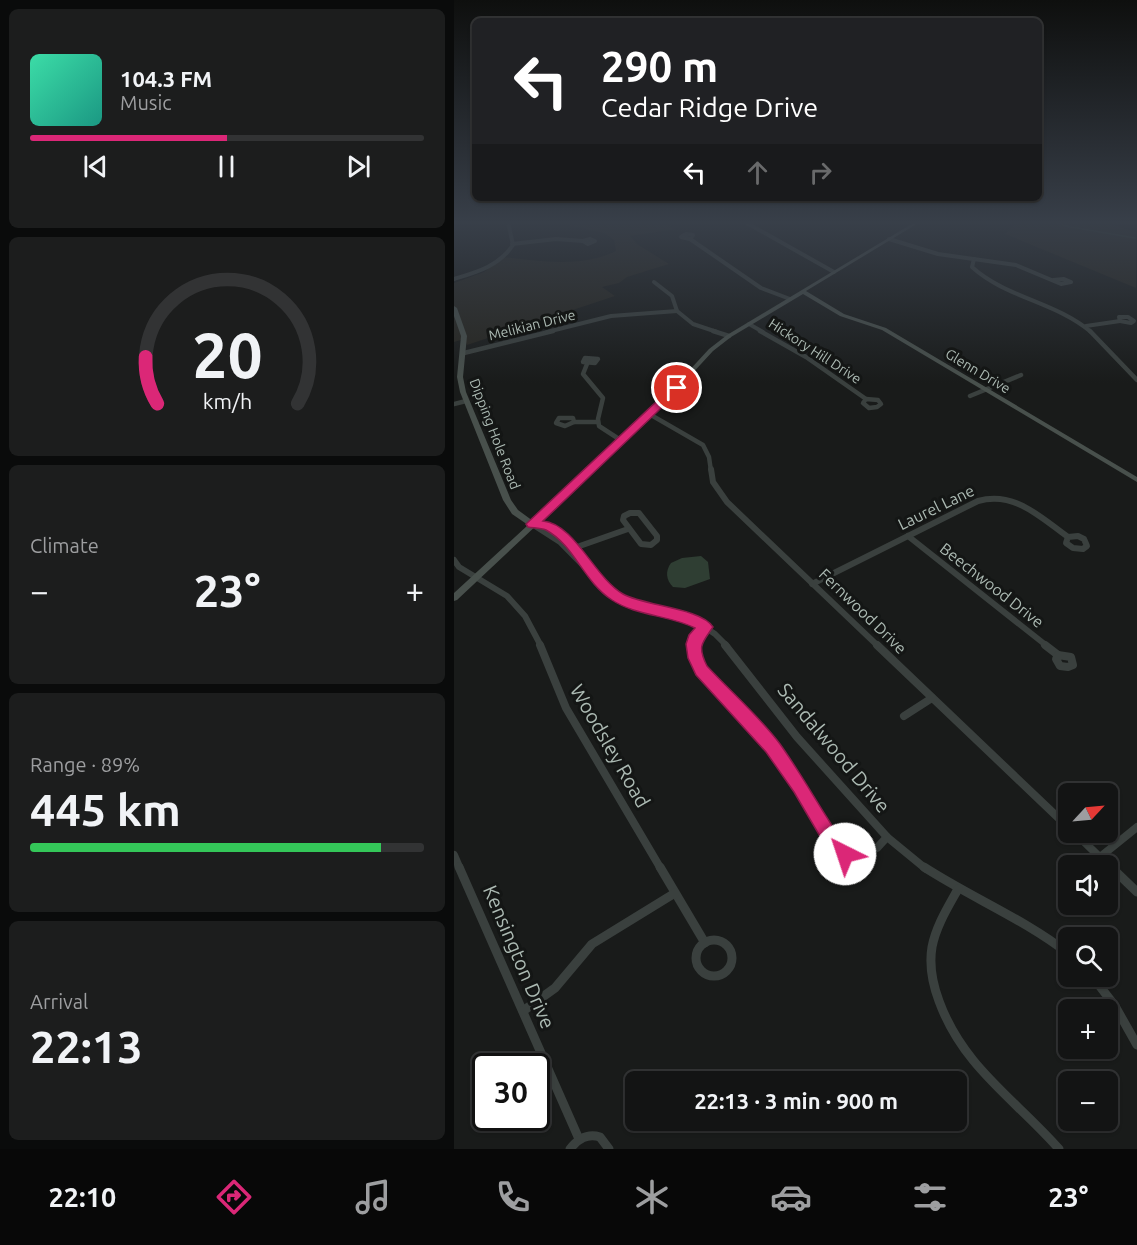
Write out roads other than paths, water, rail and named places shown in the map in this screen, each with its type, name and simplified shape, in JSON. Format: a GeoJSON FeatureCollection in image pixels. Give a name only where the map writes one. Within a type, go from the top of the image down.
{"type":"FeatureCollection","features":[{"type":"Feature","properties":{"kind":"main road"},"geometry":{"type":"LineString","coordinates":[[454,598],[651,415],[701,360],[729,336],[828,276]]}},
{"type":"Feature","properties":{"kind":"main road","name":"Glenn Drive"},"geometry":{"type":"LineString","coordinates":[[802,291],[842,315],[884,329],[1136,480]]}},
{"type":"Feature","properties":{"kind":"main road","name":"Dipping Hole Road"},"geometry":{"type":"LineString","coordinates":[[454,308],[463,331],[463,353],[458,363],[466,401],[507,500],[515,512],[532,524]]}},
{"type":"Feature","properties":{"kind":"street"},"geometry":{"type":"LineString","coordinates":[[743,276],[761,288],[790,299]]}},
{"type":"Feature","properties":{"kind":"street"},"geometry":{"type":"LineString","coordinates":[[981,276],[1049,305],[1086,326],[1136,380]]}},
{"type":"Feature","properties":{"kind":"street"},"geometry":{"type":"LineString","coordinates":[[1042,276],[1053,280]]}},
{"type":"Feature","properties":{"kind":"street"},"geometry":{"type":"LineString","coordinates":[[654,282],[672,296],[677,311],[693,324],[729,336]]}},
{"type":"Feature","properties":{"kind":"street","name":"Melikian Drive"},"geometry":{"type":"LineString","coordinates":[[463,353],[611,316],[677,311]]}},
{"type":"Feature","properties":{"kind":"street"},"geometry":{"type":"LineString","coordinates":[[1086,326],[1120,321]]}},
{"type":"Feature","properties":{"kind":"street","name":"Hickory Hill Drive"},"geometry":{"type":"LineString","coordinates":[[749,324],[806,357],[866,399]]}},
{"type":"Feature","properties":{"kind":"street"},"geometry":{"type":"LineString","coordinates":[[587,364],[583,369],[584,377],[603,398],[598,422],[604,431],[622,441]]}},
{"type":"Feature","properties":{"kind":"street"},"geometry":{"type":"LineString","coordinates":[[970,396],[1021,375]]}},
{"type":"Feature","properties":{"kind":"street"},"geometry":{"type":"LineString","coordinates":[[454,404],[466,401]]}},
{"type":"Feature","properties":{"kind":"street","name":"Fernwood Drive"},"geometry":{"type":"LineString","coordinates":[[651,415],[703,445],[709,457],[713,482],[721,495],[1058,818]]}},
{"type":"Feature","properties":{"kind":"street"},"geometry":{"type":"LineString","coordinates":[[574,422],[598,422]]}},
{"type":"Feature","properties":{"kind":"street","name":"Laurel Lane"},"geometry":{"type":"LineString","coordinates":[[812,584],[978,501],[998,496],[1015,500],[1068,537]]}},
{"type":"Feature","properties":{"kind":"street"},"geometry":{"type":"LineString","coordinates":[[639,513],[657,536],[657,540],[652,544],[641,544],[628,528],[623,520],[624,516],[639,513]]}},
{"type":"Feature","properties":{"kind":"street"},"geometry":{"type":"LineString","coordinates":[[532,524],[550,527],[574,548],[588,570]]}},
{"type":"Feature","properties":{"kind":"street"},"geometry":{"type":"LineString","coordinates":[[532,524],[560,542],[588,570]]}},
{"type":"Feature","properties":{"kind":"street"},"geometry":{"type":"LineString","coordinates":[[574,548],[628,528]]}},
{"type":"Feature","properties":{"kind":"street","name":"Beechwood Drive"},"geometry":{"type":"LineString","coordinates":[[908,536],[1058,655]]}},
{"type":"Feature","properties":{"kind":"street","name":"Woodsley Road"},"geometry":{"type":"LineString","coordinates":[[454,560],[459,567],[506,596],[525,616],[542,648],[566,708],[705,943]]}},
{"type":"Feature","properties":{"kind":"street","name":"Sandalwood Drive"},"geometry":{"type":"LineString","coordinates":[[588,570],[605,589],[626,602],[694,620],[706,627],[724,642],[797,737],[887,837],[924,867],[958,889],[1019,920],[1058,946]]}},
{"type":"Feature","properties":{"kind":"street"},"geometry":{"type":"LineString","coordinates":[[706,627],[697,635],[694,644],[695,658],[702,670],[772,747],[800,787],[837,849],[845,854],[866,854],[877,849],[887,837]]}},
{"type":"Feature","properties":{"kind":"street"},"geometry":{"type":"LineString","coordinates":[[904,716],[932,698]]}},
{"type":"Feature","properties":{"kind":"street"},"geometry":{"type":"LineString","coordinates":[[1102,855],[1136,827]]}},
{"type":"Feature","properties":{"kind":"street"},"geometry":{"type":"LineString","coordinates":[[1085,843],[1098,855]]}},
{"type":"Feature","properties":{"kind":"street","name":"Kensington Drive"},"geometry":{"type":"LineString","coordinates":[[454,855],[579,1140]]}},
{"type":"Feature","properties":{"kind":"street"},"geometry":{"type":"LineString","coordinates":[[1118,874],[1136,892]]}},
{"type":"Feature","properties":{"kind":"street"},"geometry":{"type":"LineString","coordinates":[[958,889],[937,934],[931,955],[937,995],[943,1013],[954,1033],[985,1076],[1059,1149]]}},
{"type":"Feature","properties":{"kind":"street"},"geometry":{"type":"LineString","coordinates":[[523,1011],[554,988],[592,944],[675,893]]}},
{"type":"Feature","properties":{"kind":"street"},"geometry":{"type":"LineString","coordinates":[[721,940],[730,949],[732,963],[721,975],[709,976],[698,968],[697,954],[705,943],[721,940]]}},
{"type":"Feature","properties":{"kind":"street"},"geometry":{"type":"LineString","coordinates":[[1100,987],[1115,1006],[1136,1045]]}},
{"type":"Feature","properties":{"kind":"street"},"geometry":{"type":"LineString","coordinates":[[570,1149],[579,1140],[595,1135],[604,1141],[609,1149]]}}]}
